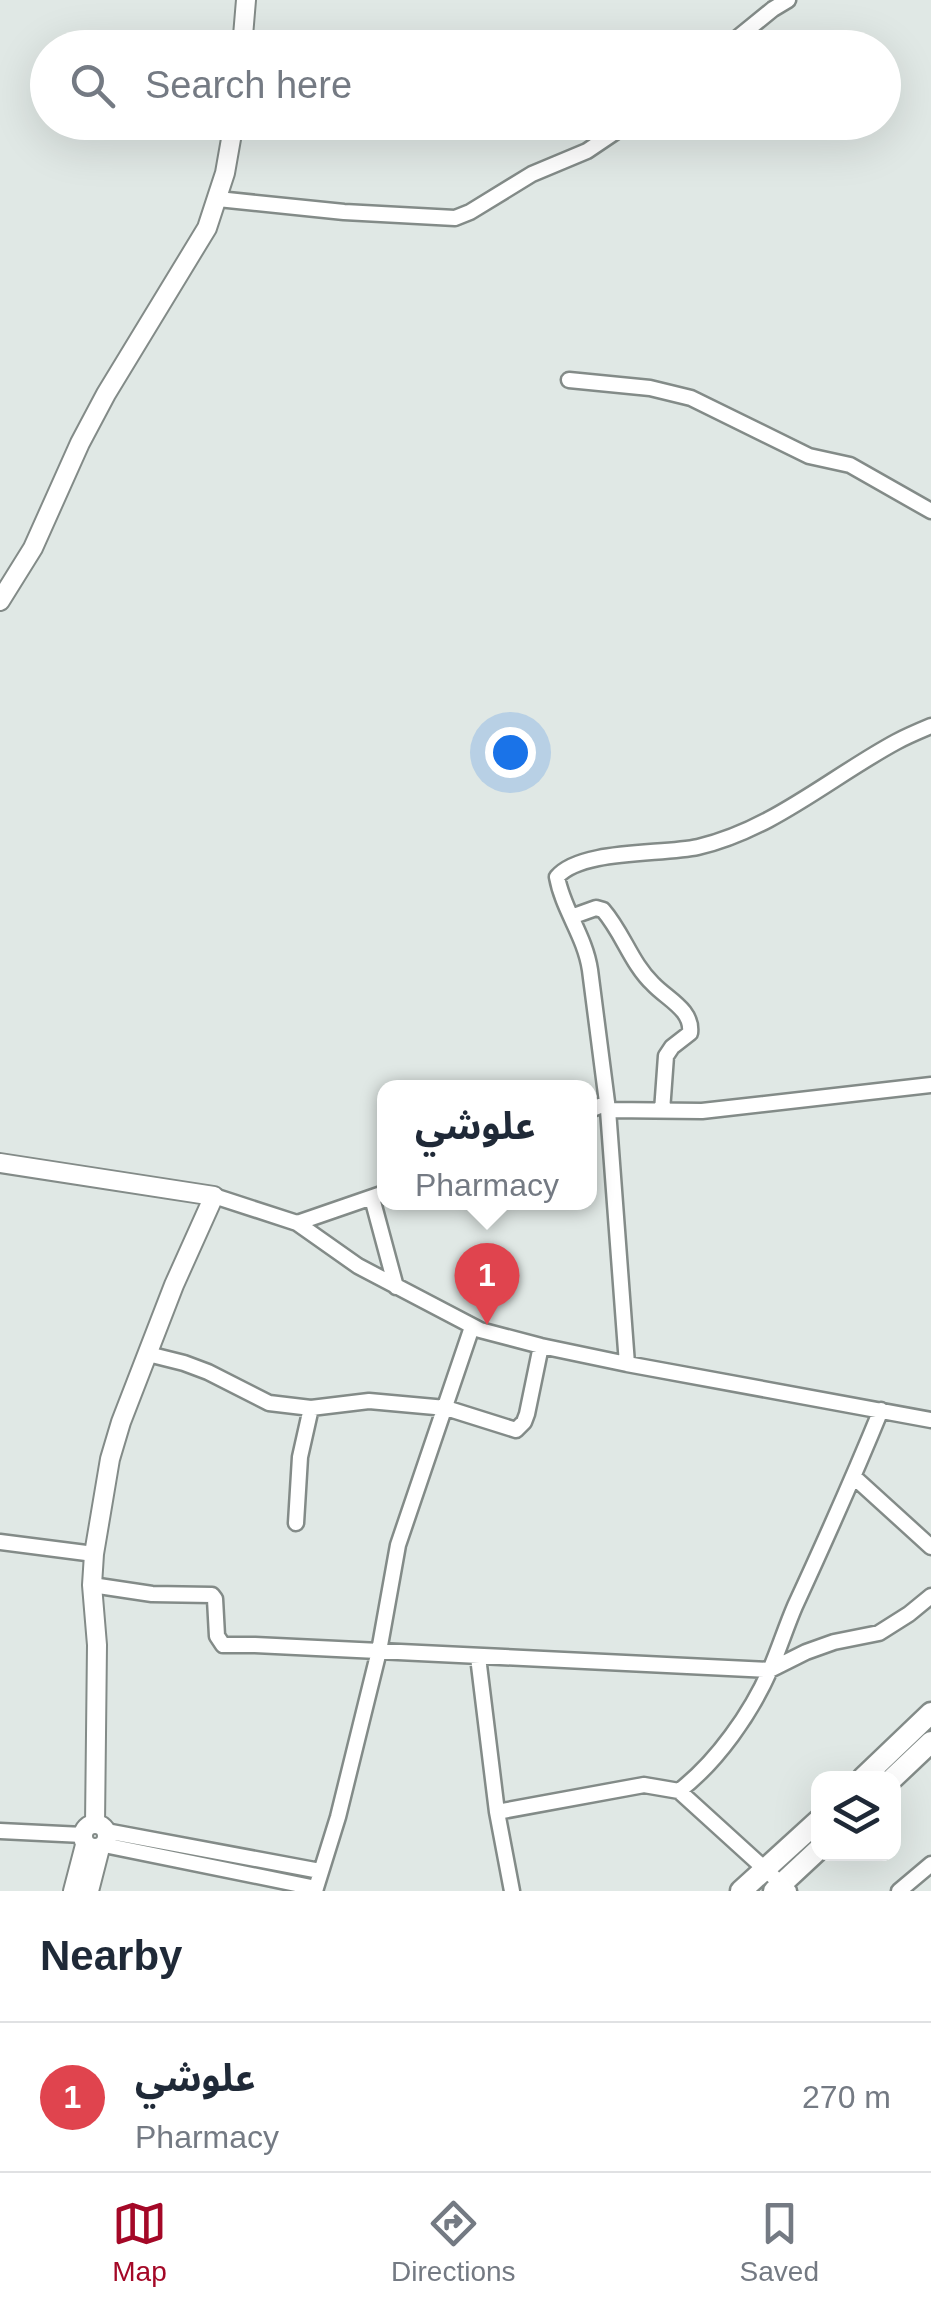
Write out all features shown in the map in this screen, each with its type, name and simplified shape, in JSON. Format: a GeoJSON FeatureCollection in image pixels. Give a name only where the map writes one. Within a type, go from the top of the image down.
{"type":"FeatureCollection","features":[{"type":"Feature","properties":{"kind":"main road"},"geometry":{"type":"LineString","coordinates":[[869,1771],[931,1713]]}},
{"type":"Feature","properties":{"kind":"main road"},"geometry":{"type":"LineString","coordinates":[[900,1771],[931,1742]]}},
{"type":"Feature","properties":{"kind":"main road"},"geometry":{"type":"LineString","coordinates":[[778,1884],[811,1832]]}},
{"type":"Feature","properties":{"kind":"main road"},"geometry":{"type":"LineString","coordinates":[[741,1891],[778,1884],[811,1856]]}},
{"type":"Feature","properties":{"kind":"street"},"geometry":{"type":"LineString","coordinates":[[244,30],[246,0]]}},
{"type":"Feature","properties":{"kind":"street"},"geometry":{"type":"LineString","coordinates":[[747,30],[788,0]]}},
{"type":"Feature","properties":{"kind":"street"},"geometry":{"type":"LineString","coordinates":[[0,601],[32,548],[106,394],[207,228],[218,199],[230,140]]}},
{"type":"Feature","properties":{"kind":"street"},"geometry":{"type":"LineString","coordinates":[[218,199],[455,218],[532,174],[603,140]]}},
{"type":"Feature","properties":{"kind":"street"},"geometry":{"type":"LineString","coordinates":[[569,380],[650,388],[691,398],[809,456],[850,464],[931,511]]}},
{"type":"Feature","properties":{"kind":"street"},"geometry":{"type":"LineString","coordinates":[[627,1364],[607,1107],[588,958],[557,877],[569,866],[587,859],[701,846],[742,832],[896,742],[931,726]]}},
{"type":"Feature","properties":{"kind":"street"},"geometry":{"type":"LineString","coordinates":[[572,917],[596,908],[603,910],[638,967],[691,1022],[690,1033],[666,1056],[662,1111]]}},
{"type":"Feature","properties":{"kind":"street"},"geometry":{"type":"LineString","coordinates":[[597,1109],[662,1111],[741,1107],[931,1085]]}},
{"type":"Feature","properties":{"kind":"street"},"geometry":{"type":"LineString","coordinates":[[0,1164],[214,1196],[296,1223],[358,1266],[472,1327],[541,1346],[931,1420]]}},
{"type":"Feature","properties":{"kind":"street"},"geometry":{"type":"LineString","coordinates":[[89,1891],[96,1838],[97,1645],[92,1586],[110,1459],[174,1286],[214,1196]]}},
{"type":"Feature","properties":{"kind":"street"},"geometry":{"type":"LineString","coordinates":[[296,1223],[377,1196]]}},
{"type":"Feature","properties":{"kind":"street"},"geometry":{"type":"LineString","coordinates":[[381,1210],[396,1287]]}},
{"type":"Feature","properties":{"kind":"street"},"geometry":{"type":"LineString","coordinates":[[96,1838],[315,1890],[338,1817],[379,1651],[398,1545],[472,1327]]}},
{"type":"Feature","properties":{"kind":"street"},"geometry":{"type":"LineString","coordinates":[[148,1354],[208,1372],[268,1403],[311,1408],[369,1402],[446,1408],[516,1430],[526,1418],[541,1346]]}},
{"type":"Feature","properties":{"kind":"street"},"geometry":{"type":"LineString","coordinates":[[296,1523],[300,1458],[311,1408]]}},
{"type":"Feature","properties":{"kind":"street"},"geometry":{"type":"LineString","coordinates":[[679,1791],[715,1757],[770,1670],[881,1410]]}},
{"type":"Feature","properties":{"kind":"street"},"geometry":{"type":"LineString","coordinates":[[854,1476],[931,1547]]}},
{"type":"Feature","properties":{"kind":"street"},"geometry":{"type":"LineString","coordinates":[[0,1542],[94,1554]]}},
{"type":"Feature","properties":{"kind":"street"},"geometry":{"type":"LineString","coordinates":[[92,1586],[152,1594],[212,1594],[223,1645],[770,1670],[834,1642],[879,1633],[931,1596]]}},
{"type":"Feature","properties":{"kind":"street"},"geometry":{"type":"LineString","coordinates":[[478,1657],[497,1812],[512,1891]]}},
{"type":"Feature","properties":{"kind":"street"},"geometry":{"type":"LineString","coordinates":[[497,1812],[644,1786],[679,1791],[778,1884]]}},
{"type":"Feature","properties":{"kind":"street"},"geometry":{"type":"LineString","coordinates":[[0,1832],[96,1838],[320,1871]]}},
{"type":"Feature","properties":{"kind":"street"},"geometry":{"type":"LineString","coordinates":[[73,1891],[96,1838]]}},
{"type":"Feature","properties":{"kind":"street"},"geometry":{"type":"LineString","coordinates":[[899,1891],[931,1864]]}},
{"type":"Feature","properties":{"kind":"place","name":"علوشي"},"geometry":{"type":"Point","coordinates":[487,1325]}}]}
